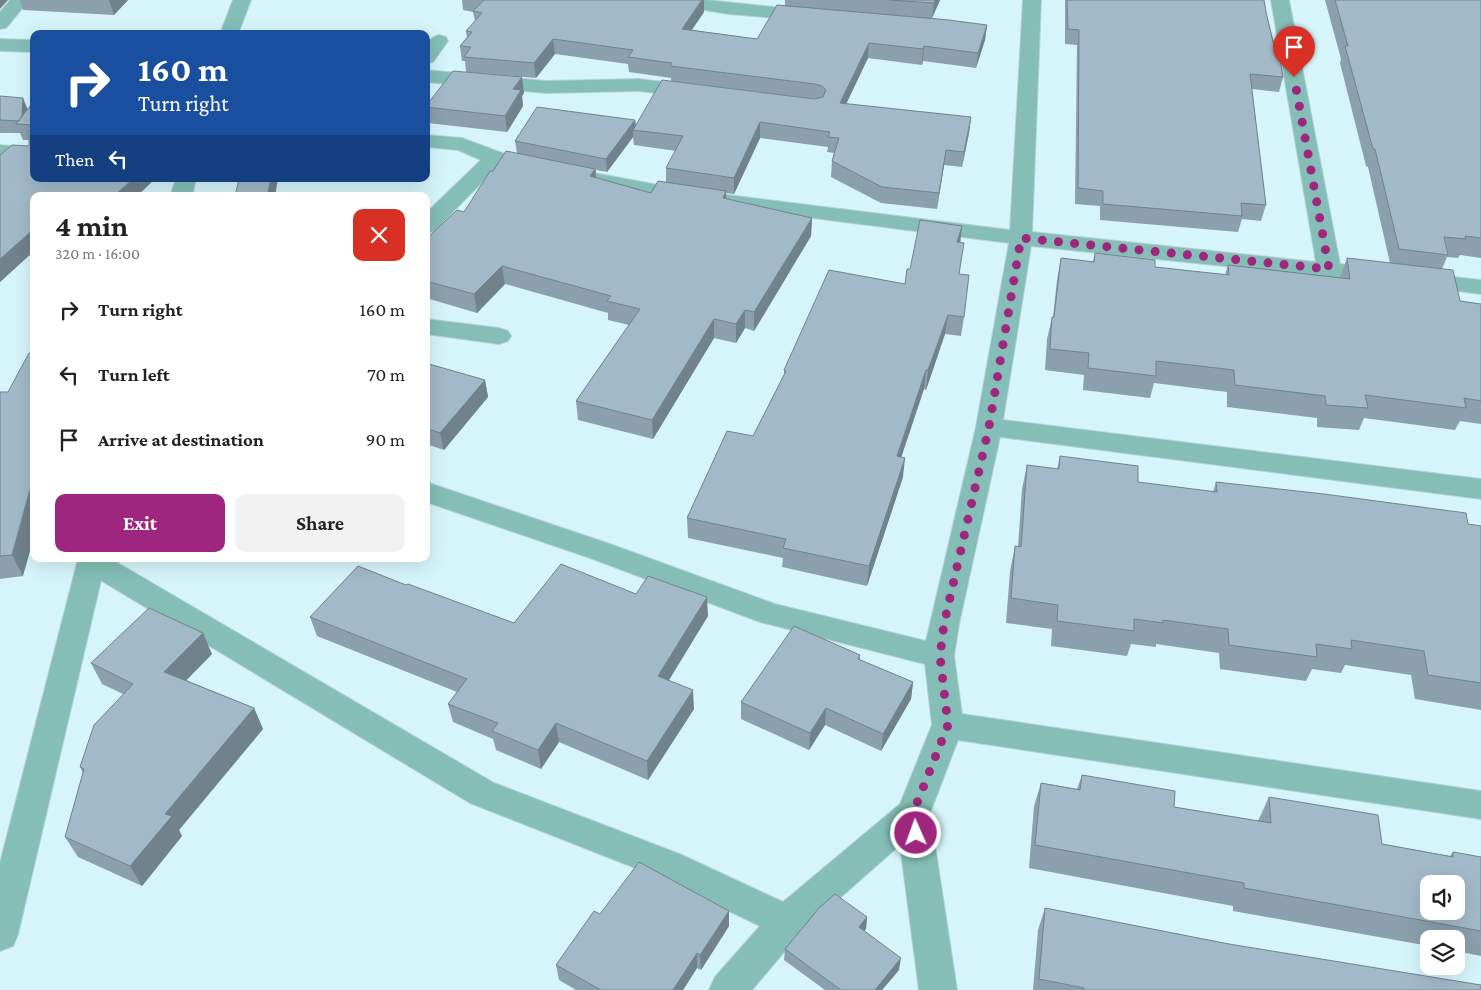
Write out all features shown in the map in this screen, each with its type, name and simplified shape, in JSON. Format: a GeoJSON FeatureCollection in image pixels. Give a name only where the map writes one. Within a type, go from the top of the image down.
{"type":"FeatureCollection","features":[{"type":"Feature","properties":{"kind":"street"},"geometry":{"type":"LineString","coordinates":[[0,24],[20,0]]}},
{"type":"Feature","properties":{"kind":"street"},"geometry":{"type":"LineString","coordinates":[[230,30],[242,0]]}},
{"type":"Feature","properties":{"kind":"street"},"geometry":{"type":"LineString","coordinates":[[674,0],[729,9],[827,17]]}},
{"type":"Feature","properties":{"kind":"street"},"geometry":{"type":"LineString","coordinates":[[728,990],[787,921],[913,813],[948,725],[940,656],[944,624],[989,427],[1021,238],[1032,0]]}},
{"type":"Feature","properties":{"kind":"street"},"geometry":{"type":"LineString","coordinates":[[1280,0],[1329,269]]}},
{"type":"Feature","properties":{"kind":"street"},"geometry":{"type":"LineString","coordinates":[[430,53],[439,41]]}},
{"type":"Feature","properties":{"kind":"street"},"geometry":{"type":"LineString","coordinates":[[0,45],[30,46]]}},
{"type":"Feature","properties":{"kind":"street"},"geometry":{"type":"LineString","coordinates":[[430,76],[546,87],[639,85],[717,95]]}},
{"type":"Feature","properties":{"kind":"street"},"geometry":{"type":"LineString","coordinates":[[430,141],[462,144],[494,158],[680,195],[1021,238],[1329,269],[1481,287]]}},
{"type":"Feature","properties":{"kind":"street"},"geometry":{"type":"LineString","coordinates":[[0,151],[30,154]]}},
{"type":"Feature","properties":{"kind":"street"},"geometry":{"type":"LineString","coordinates":[[430,222],[494,158]]}},
{"type":"Feature","properties":{"kind":"street"},"geometry":{"type":"LineString","coordinates":[[430,327],[499,336]]}},
{"type":"Feature","properties":{"kind":"street"},"geometry":{"type":"LineString","coordinates":[[989,427],[1481,489]]}},
{"type":"Feature","properties":{"kind":"street"},"geometry":{"type":"LineString","coordinates":[[430,493],[600,551],[771,614],[940,656]]}},
{"type":"Feature","properties":{"kind":"street"},"geometry":{"type":"LineString","coordinates":[[0,934],[92,562]]}},
{"type":"Feature","properties":{"kind":"street"},"geometry":{"type":"LineString","coordinates":[[95,562],[482,793],[670,866],[787,921]]}},
{"type":"Feature","properties":{"kind":"street"},"geometry":{"type":"LineString","coordinates":[[948,725],[1481,805]]}},
{"type":"Feature","properties":{"kind":"street"},"geometry":{"type":"LineString","coordinates":[[913,813],[938,990]]}},
{"type":"Feature","properties":{"kind":"building"},"geometry":{"type":"Polygon","coordinates":[[[484,0],[702,0],[682,29],[757,39],[777,5],[987,25],[978,53],[924,46],[923,49],[869,43],[840,103],[971,117],[964,152],[946,150],[939,193],[882,187],[832,161],[839,138],[828,137],[830,132],[760,122],[734,178],[666,168],[683,136],[633,130],[662,80],[814,99],[823,97],[826,90],[822,86],[815,84],[670,66],[672,63],[628,57],[633,50],[553,39],[534,63],[464,57],[471,47],[460,46],[472,32],[466,31],[482,13],[473,11],[484,0]]]}},
{"type":"Feature","properties":{"kind":"building"},"geometry":{"type":"Polygon","coordinates":[[[889,0],[935,0],[934,3],[889,0]]]}},
{"type":"Feature","properties":{"kind":"building"},"geometry":{"type":"Polygon","coordinates":[[[1067,0],[1264,0],[1273,42],[1277,42],[1283,77],[1250,74],[1266,205],[1241,203],[1242,216],[1103,204],[1103,191],[1078,188],[1079,30],[1068,29],[1067,0]]]}},
{"type":"Feature","properties":{"kind":"building"},"geometry":{"type":"Polygon","coordinates":[[[1335,0],[1481,0],[1481,238],[1465,236],[1466,239],[1444,237],[1448,255],[1399,249],[1375,149],[1373,149],[1345,46],[1348,46],[1335,0]]]}},
{"type":"Feature","properties":{"kind":"building"},"geometry":{"type":"Polygon","coordinates":[[[453,71],[522,77],[513,89],[521,90],[505,116],[430,107],[430,101],[453,71]]]}},
{"type":"Feature","properties":{"kind":"building"},"geometry":{"type":"Polygon","coordinates":[[[0,96],[23,98],[22,116],[19,121],[0,120],[0,96]]]}},
{"type":"Feature","properties":{"kind":"building"},"geometry":{"type":"Polygon","coordinates":[[[30,106],[30,125],[16,124],[30,106]]]}},
{"type":"Feature","properties":{"kind":"building"},"geometry":{"type":"Polygon","coordinates":[[[537,107],[635,120],[606,159],[515,141],[537,107]]]}},
{"type":"Feature","properties":{"kind":"building"},"geometry":{"type":"Polygon","coordinates":[[[29,131],[30,182],[130,182],[118,192],[30,192],[30,233],[0,259],[0,155],[12,145],[29,146],[29,131]]]}},
{"type":"Feature","properties":{"kind":"building"},"geometry":{"type":"Polygon","coordinates":[[[506,151],[595,169],[590,176],[651,193],[658,181],[726,191],[723,198],[812,218],[754,312],[745,310],[736,324],[714,319],[652,420],[576,401],[640,309],[607,301],[611,296],[502,266],[474,294],[430,282],[430,235],[457,210],[464,212],[490,171],[493,171],[506,151]]]}},
{"type":"Feature","properties":{"kind":"building"},"geometry":{"type":"Polygon","coordinates":[[[238,182],[270,182],[268,192],[236,192],[238,182]]]}},
{"type":"Feature","properties":{"kind":"building"},"geometry":{"type":"Polygon","coordinates":[[[920,220],[962,226],[957,242],[964,243],[959,274],[969,275],[964,317],[948,315],[928,370],[926,370],[897,456],[905,458],[869,566],[783,548],[786,539],[687,518],[727,431],[753,436],[786,371],[784,370],[829,270],[905,284],[920,220]]]}},
{"type":"Feature","properties":{"kind":"building"},"geometry":{"type":"Polygon","coordinates":[[[1095,253],[1155,260],[1155,267],[1229,275],[1228,265],[1350,279],[1347,258],[1453,270],[1460,301],[1481,304],[1481,401],[1464,398],[1466,408],[1365,395],[1368,408],[1326,405],[1325,396],[1235,385],[1234,370],[1156,361],[1156,376],[1088,368],[1089,353],[1050,349],[1052,317],[1054,317],[1061,258],[1094,262],[1095,253]]]}},
{"type":"Feature","properties":{"kind":"building"},"geometry":{"type":"Polygon","coordinates":[[[30,353],[30,490],[12,555],[0,556],[0,392],[8,392],[30,353]]]}},
{"type":"Feature","properties":{"kind":"building"},"geometry":{"type":"Polygon","coordinates":[[[430,364],[485,380],[440,433],[430,429],[430,364]]]}},
{"type":"Feature","properties":{"kind":"building"},"geometry":{"type":"Polygon","coordinates":[[[1060,456],[1138,466],[1138,482],[1217,492],[1216,482],[1466,513],[1468,524],[1481,526],[1481,683],[1428,675],[1424,651],[1351,640],[1352,649],[1316,644],[1317,657],[1229,645],[1228,629],[1163,620],[1163,623],[1134,619],[1134,631],[1057,621],[1058,605],[1011,598],[1015,546],[1021,547],[1027,465],[1059,469],[1060,456]]]}},
{"type":"Feature","properties":{"kind":"building"},"geometry":{"type":"Polygon","coordinates":[[[561,564],[636,594],[648,576],[707,597],[658,676],[693,690],[647,761],[556,723],[538,750],[492,731],[498,723],[448,704],[467,679],[310,617],[358,566],[514,623],[561,564]]]}},
{"type":"Feature","properties":{"kind":"building"},"geometry":{"type":"Polygon","coordinates":[[[149,608],[203,633],[164,672],[254,708],[165,814],[172,816],[130,866],[65,837],[84,769],[80,767],[94,725],[133,684],[91,663],[149,608]]]}},
{"type":"Feature","properties":{"kind":"building"},"geometry":{"type":"Polygon","coordinates":[[[794,626],[860,655],[858,659],[913,682],[883,734],[826,708],[810,733],[741,702],[794,626]]]}},
{"type":"Feature","properties":{"kind":"building"},"geometry":{"type":"Polygon","coordinates":[[[1082,775],[1175,791],[1174,807],[1271,823],[1269,797],[1378,815],[1382,844],[1453,857],[1453,852],[1481,857],[1481,931],[1420,920],[1465,920],[1465,875],[1420,875],[1420,920],[1244,888],[1244,883],[1035,845],[1041,783],[1080,790],[1082,775]]]}},
{"type":"Feature","properties":{"kind":"building"},"geometry":{"type":"Polygon","coordinates":[[[639,862],[729,911],[700,955],[697,953],[673,990],[601,990],[556,965],[594,911],[600,914],[639,862]]]}},
{"type":"Feature","properties":{"kind":"building"},"geometry":{"type":"Polygon","coordinates":[[[835,894],[867,917],[859,927],[901,958],[875,990],[841,990],[785,949],[819,908],[835,894]]]}},
{"type":"Feature","properties":{"kind":"building"},"geometry":{"type":"Polygon","coordinates":[[[1045,908],[1229,944],[1481,985],[1481,990],[1084,990],[1084,988],[1039,979],[1045,908]]]}},
{"type":"Feature","properties":{"kind":"route"},"geometry":{"type":"LineString","coordinates":[[916,833],[913,813],[948,725],[940,656],[944,624],[989,427],[1021,238],[1329,269],[1294,77]]}}]}
